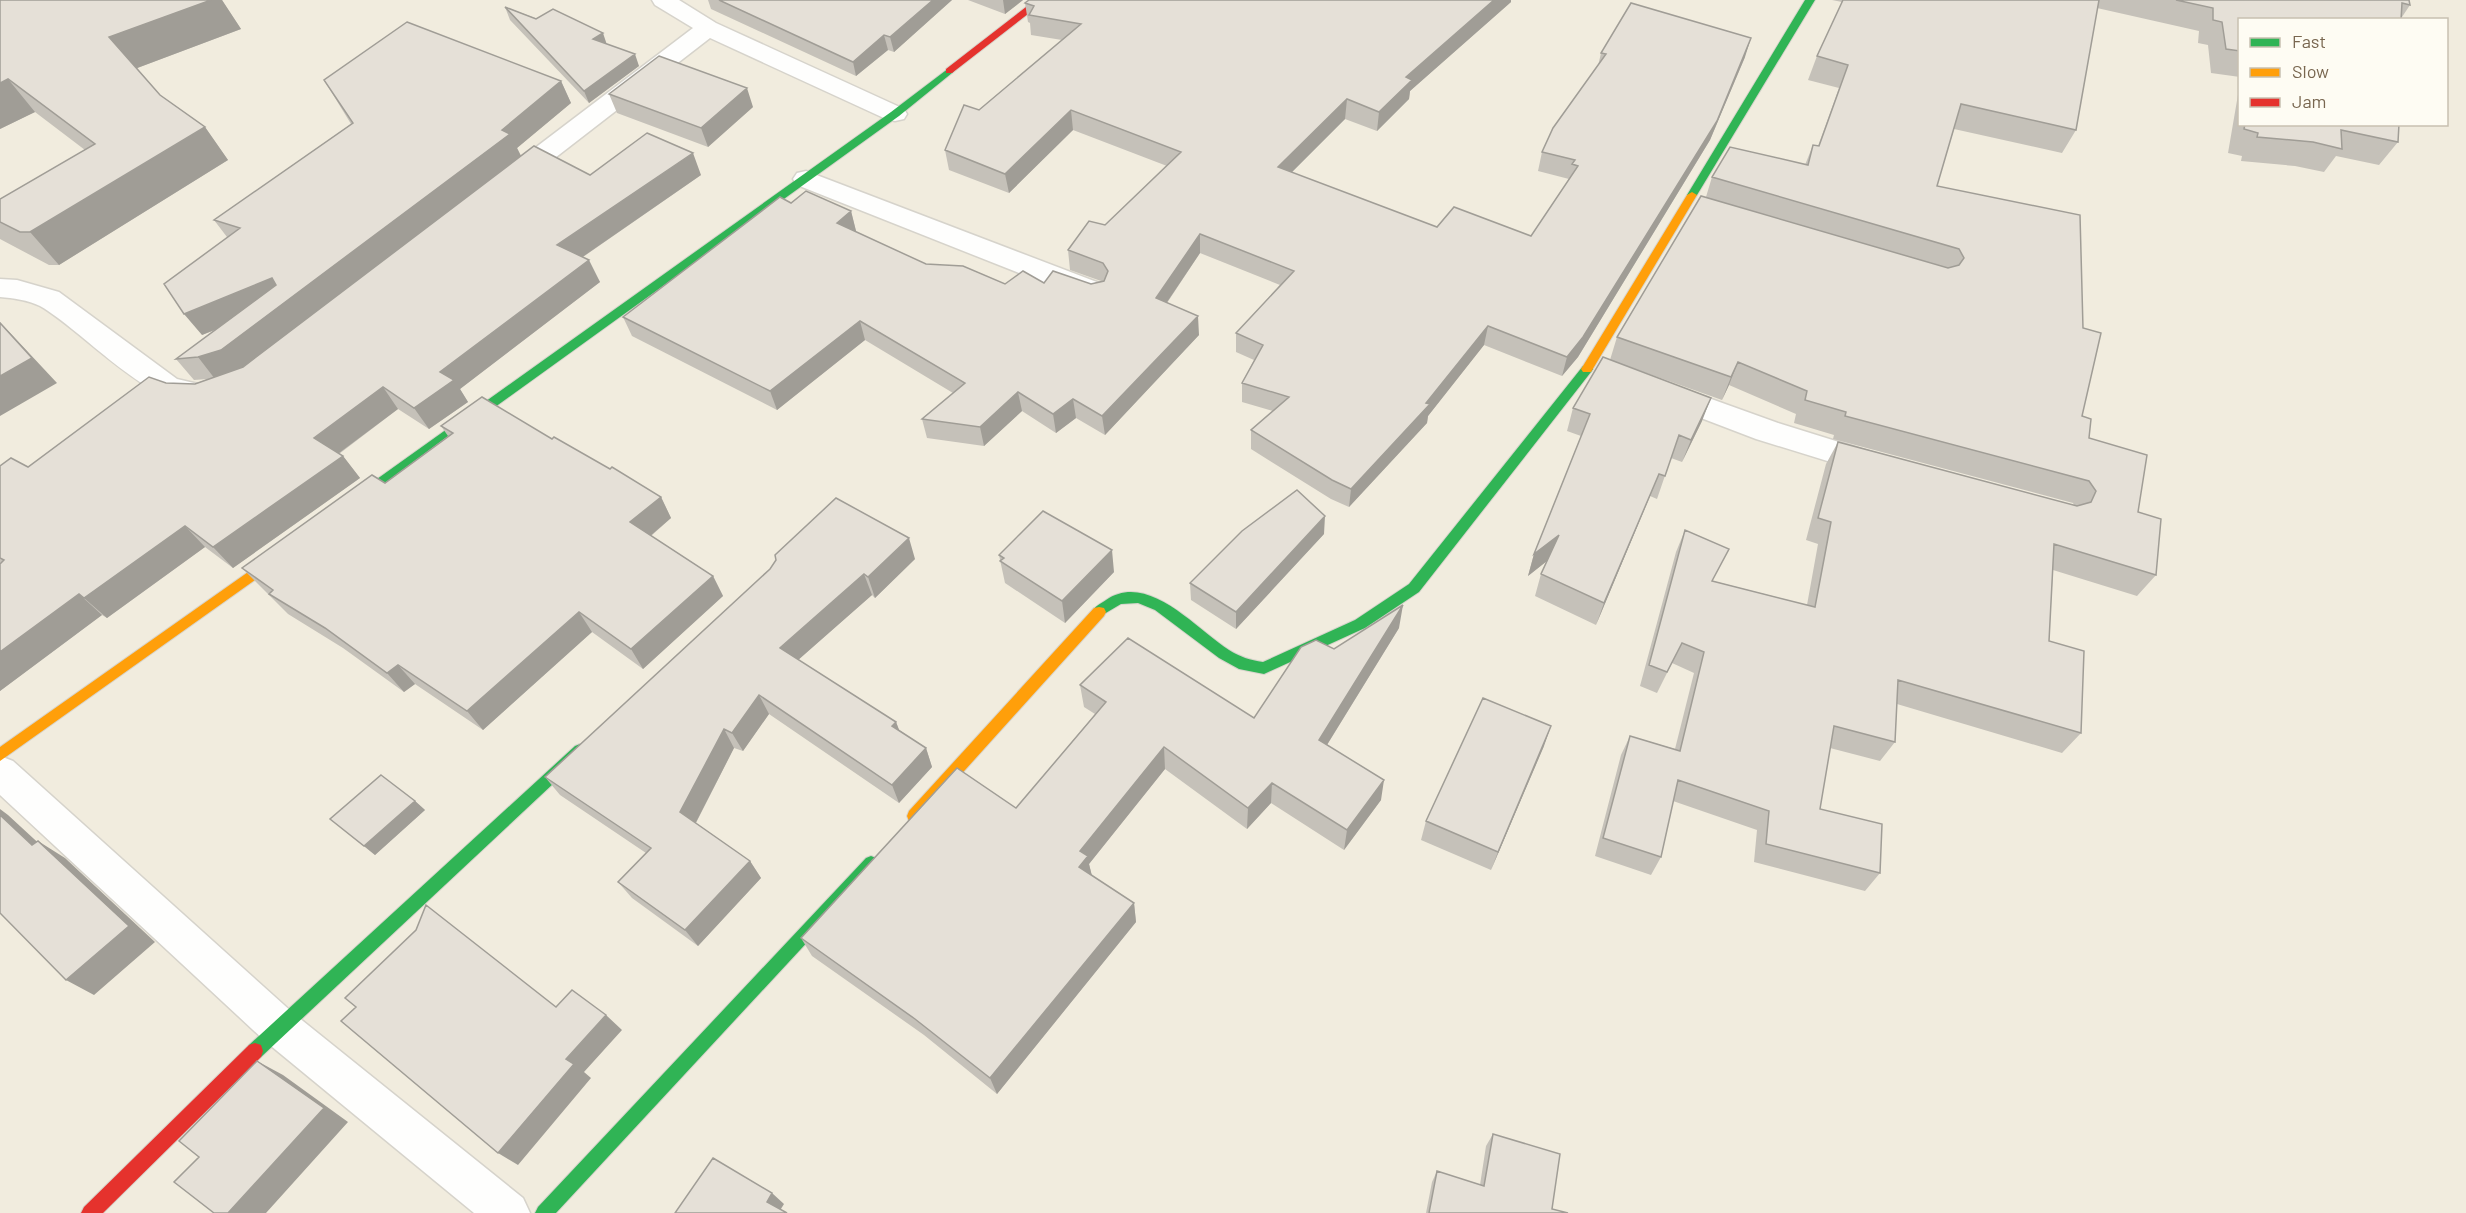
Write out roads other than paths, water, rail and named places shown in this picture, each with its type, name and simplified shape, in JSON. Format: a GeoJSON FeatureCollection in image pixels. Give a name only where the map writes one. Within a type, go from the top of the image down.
{"type":"FeatureCollection","features":[{"type":"Feature","properties":{"kind":"street"},"geometry":{"type":"LineString","coordinates":[[663,0],[708,28],[896,114]]}},
{"type":"Feature","properties":{"kind":"street"},"geometry":{"type":"LineString","coordinates":[[340,512],[896,114],[1041,0]]}},
{"type":"Feature","properties":{"kind":"street"},"geometry":{"type":"LineString","coordinates":[[906,825],[1107,603],[1116,598],[1136,597],[1155,603],[1240,665],[1255,669],[1264,668],[1360,624],[1414,588],[1612,373],[1810,0]]}},
{"type":"Feature","properties":{"kind":"street"},"geometry":{"type":"LineString","coordinates":[[492,193],[708,28]]}},
{"type":"Feature","properties":{"kind":"street"},"geometry":{"type":"LineString","coordinates":[[806,179],[1094,292]]}},
{"type":"Feature","properties":{"kind":"street"},"geometry":{"type":"LineString","coordinates":[[0,288],[16,289],[49,299],[167,386],[189,394],[217,394],[228,389]]}},
{"type":"Feature","properties":{"kind":"street"},"geometry":{"type":"LineString","coordinates":[[1612,373],[1767,431],[1849,458],[1902,472]]}},
{"type":"Feature","properties":{"kind":"street"},"geometry":{"type":"LineString","coordinates":[[0,755],[301,540]]}},
{"type":"Feature","properties":{"kind":"street"},"geometry":{"type":"LineString","coordinates":[[90,1213],[279,1026],[593,739]]}},
{"type":"Feature","properties":{"kind":"street"},"geometry":{"type":"LineString","coordinates":[[0,772],[279,1026],[508,1213]]}},
{"type":"Feature","properties":{"kind":"street"},"geometry":{"type":"LineString","coordinates":[[544,1213],[882,851]]}}]}
